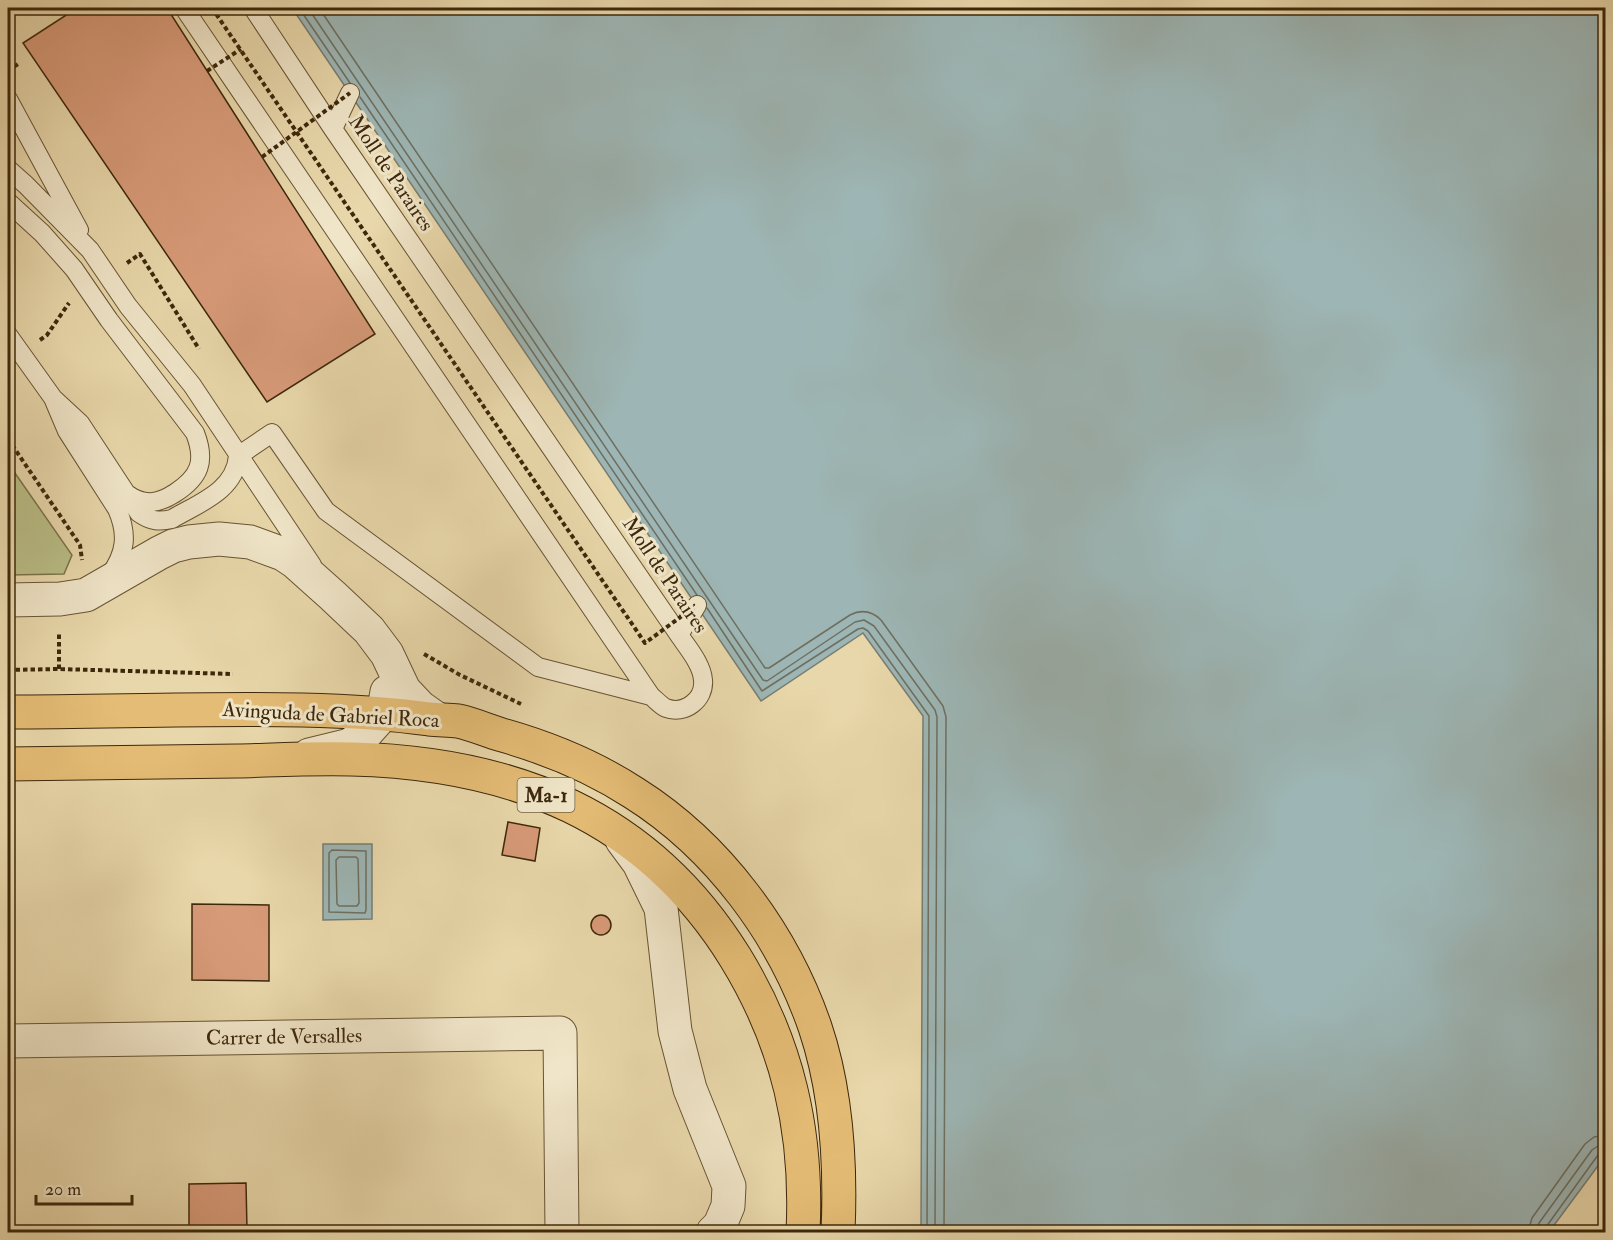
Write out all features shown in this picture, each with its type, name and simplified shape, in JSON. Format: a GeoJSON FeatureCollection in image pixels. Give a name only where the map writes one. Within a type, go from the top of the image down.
{"type":"FeatureCollection","features":[{"type":"Feature","properties":{"kind":"highway","name":"Avinguda de Gabriel Roca"},"geometry":{"type":"LineString","coordinates":[[8,712],[260,710],[382,714],[437,719],[458,722],[553,752],[608,778],[635,794],[679,826],[725,872],[743,893],[785,960],[815,1028],[824,1061],[837,1131],[838,1233]]}},
{"type":"Feature","properties":{"kind":"highway","name":"Avinguda de Gabriel Roca"},"geometry":{"type":"LineString","coordinates":[[8,764],[354,759],[411,764],[476,774],[537,791],[614,828],[667,873],[712,923],[747,976],[765,1010],[788,1071],[796,1107],[804,1181],[803,1233]]}},
{"type":"Feature","properties":{"kind":"street"},"geometry":{"type":"LineString","coordinates":[[8,600],[74,598],[94,591],[92,574],[173,546],[204,540],[250,542],[283,554],[295,562],[369,630],[387,654],[404,690],[437,719]]}},
{"type":"Feature","properties":{"kind":"street"},"geometry":{"type":"LineString","coordinates":[[290,760],[350,745],[366,733],[382,714],[387,694],[389,668],[387,654]]}},
{"type":"Feature","properties":{"kind":"street"},"geometry":{"type":"LineString","coordinates":[[614,828],[639,862],[661,908],[675,1031],[690,1089],[729,1186],[728,1206],[720,1225],[713,1233]]}},
{"type":"Feature","properties":{"kind":"street","name":"Carrer de Versalles"},"geometry":{"type":"LineString","coordinates":[[8,1041],[560,1033],[562,1233]]}},
{"type":"Feature","properties":{"kind":"lane"},"geometry":{"type":"LineString","coordinates":[[184,8],[651,696]]}},
{"type":"Feature","properties":{"kind":"lane","name":"Moll de Paraires"},"geometry":{"type":"LineString","coordinates":[[238,456],[272,433],[327,512],[538,667],[651,696],[664,707],[677,710],[691,707],[700,696],[703,680],[698,664],[253,8]]}},
{"type":"Feature","properties":{"kind":"lane"},"geometry":{"type":"LineString","coordinates":[[333,129],[350,93]]}},
{"type":"Feature","properties":{"kind":"lane"},"geometry":{"type":"LineString","coordinates":[[8,99],[90,250],[128,306],[192,385],[333,596]]}},
{"type":"Feature","properties":{"kind":"lane"},"geometry":{"type":"LineString","coordinates":[[8,169],[90,250]]}},
{"type":"Feature","properties":{"kind":"lane"},"geometry":{"type":"LineString","coordinates":[[8,202],[42,233],[74,269],[109,320],[195,433],[201,447],[198,473],[190,484],[173,495],[164,500],[146,503],[137,501],[125,493]]}},
{"type":"Feature","properties":{"kind":"lane"},"geometry":{"type":"LineString","coordinates":[[8,335],[53,398],[80,423],[125,493],[139,513],[146,518],[164,521],[172,519],[219,491],[232,478],[237,467],[238,456]]}},
{"type":"Feature","properties":{"kind":"lane"},"geometry":{"type":"LineString","coordinates":[[53,398],[67,431],[123,522],[124,552],[116,567],[92,574]]}},
{"type":"Feature","properties":{"kind":"lane"},"geometry":{"type":"LineString","coordinates":[[679,635],[697,605]]}},
{"type":"Feature","properties":{"kind":"path"},"geometry":{"type":"LineString","coordinates":[[212,8],[645,643],[697,605]]}},
{"type":"Feature","properties":{"kind":"path"},"geometry":{"type":"LineString","coordinates":[[207,71],[241,49]]}},
{"type":"Feature","properties":{"kind":"path"},"geometry":{"type":"LineString","coordinates":[[8,71],[18,64]]}},
{"type":"Feature","properties":{"kind":"path"},"geometry":{"type":"LineString","coordinates":[[262,157],[350,93]]}},
{"type":"Feature","properties":{"kind":"path"},"geometry":{"type":"LineString","coordinates":[[8,439],[80,545],[83,557],[92,574]]}},
{"type":"Feature","properties":{"kind":"path"},"geometry":{"type":"LineString","coordinates":[[8,670],[59,669],[236,674]]}},
{"type":"Feature","properties":{"kind":"green space"},"geometry":{"type":"Polygon","coordinates":[[[8,463],[72,555],[64,574],[8,575],[8,463]]]}},
{"type":"Feature","properties":{"kind":"water"},"geometry":{"type":"Polygon","coordinates":[[[292,8],[1605,8],[1606,1155],[1549,1232],[921,1232],[923,716],[863,633],[761,701],[292,8]]]}},
{"type":"Feature","properties":{"kind":"water"},"geometry":{"type":"Polygon","coordinates":[[[323,844],[372,844],[372,919],[323,920],[323,844]]]}},
{"type":"Feature","properties":{"kind":"building"},"geometry":{"type":"Polygon","coordinates":[[[77,8],[167,8],[375,334],[267,402],[23,43],[77,8]]]}},
{"type":"Feature","properties":{"kind":"building"},"geometry":{"type":"Polygon","coordinates":[[[508,822],[540,828],[535,861],[502,855],[508,822]]]}},
{"type":"Feature","properties":{"kind":"building"},"geometry":{"type":"Polygon","coordinates":[[[192,904],[269,905],[269,981],[192,980],[192,904]]]}},
{"type":"Feature","properties":{"kind":"building"},"geometry":{"type":"Polygon","coordinates":[[[601,915],[608,918],[611,925],[608,932],[601,935],[594,932],[591,925],[594,918],[601,915]]]}},
{"type":"Feature","properties":{"kind":"building"},"geometry":{"type":"Polygon","coordinates":[[[246,1183],[247,1230],[189,1231],[189,1184],[246,1183]]]}}]}
